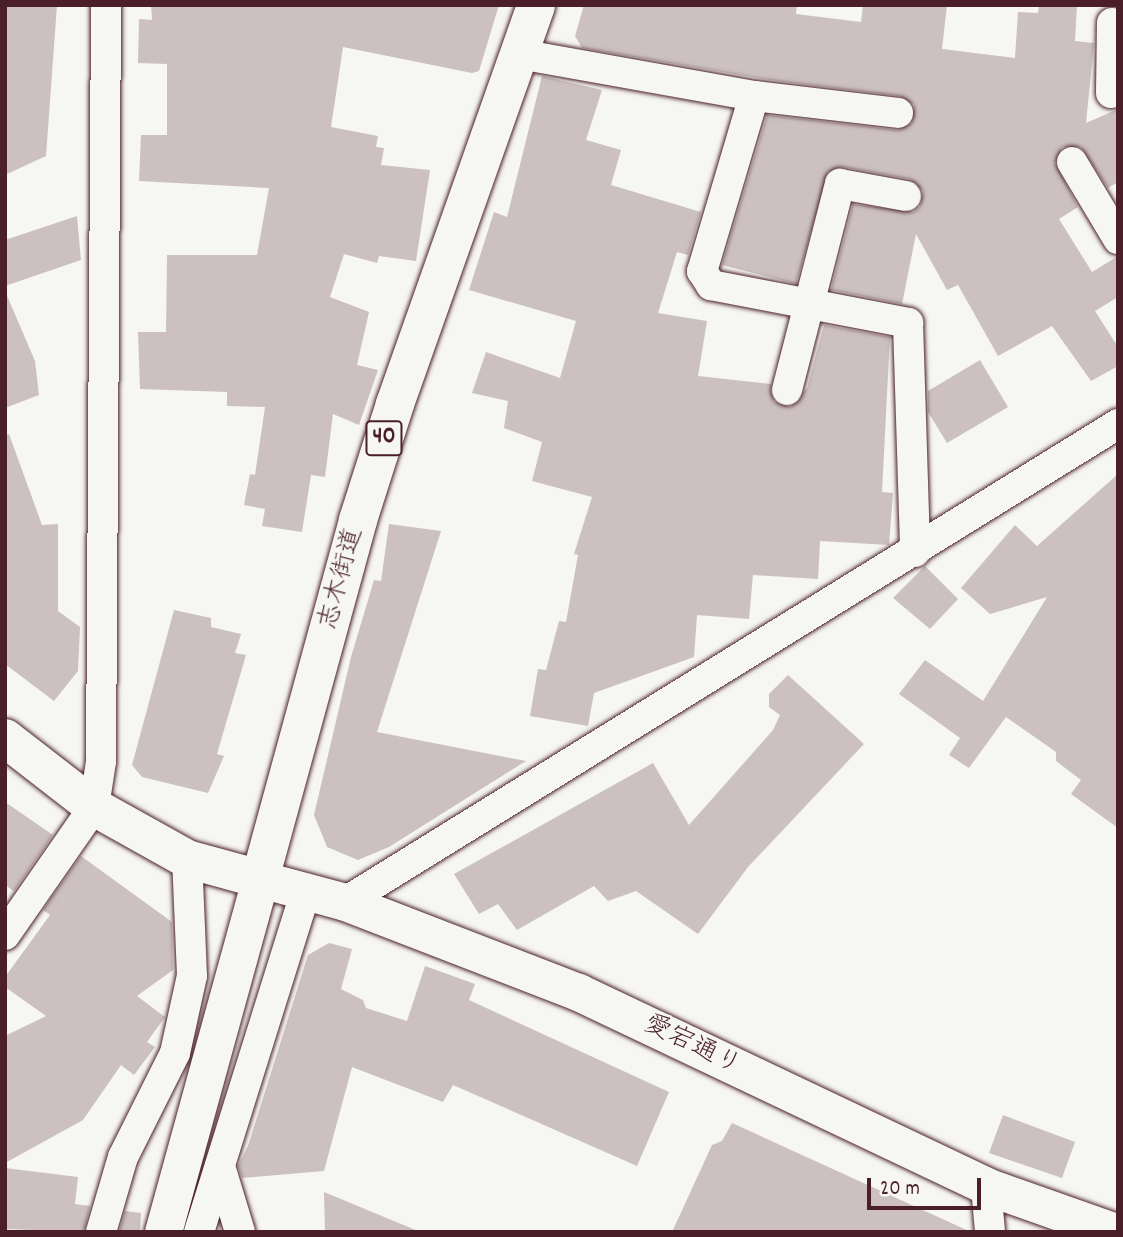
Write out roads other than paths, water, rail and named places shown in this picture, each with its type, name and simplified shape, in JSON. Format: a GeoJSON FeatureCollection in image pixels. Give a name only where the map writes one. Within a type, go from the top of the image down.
{"type":"FeatureCollection","features":[{"type":"Feature","properties":{"kind":"main road","name":"志木街道"},"geometry":{"type":"LineString","coordinates":[[260,880],[362,507],[536,5]]}},
{"type":"Feature","properties":{"kind":"main road"},"geometry":{"type":"LineString","coordinates":[[5,738],[94,807],[187,859],[260,880]]}},
{"type":"Feature","properties":{"kind":"street"},"geometry":{"type":"LineString","coordinates":[[5,935],[94,807],[101,762],[106,5]]}},
{"type":"Feature","properties":{"kind":"street"},"geometry":{"type":"LineString","coordinates":[[1111,17],[1111,93]]}},
{"type":"Feature","properties":{"kind":"street"},"geometry":{"type":"LineString","coordinates":[[519,54],[754,96],[898,113]]}},
{"type":"Feature","properties":{"kind":"street"},"geometry":{"type":"LineString","coordinates":[[754,96],[702,271],[711,285],[908,323],[915,552]]}},
{"type":"Feature","properties":{"kind":"street"},"geometry":{"type":"LineString","coordinates":[[1072,162],[1118,239]]}},
{"type":"Feature","properties":{"kind":"street"},"geometry":{"type":"LineString","coordinates":[[787,390],[806,304],[840,184],[906,196]]}},
{"type":"Feature","properties":{"kind":"street"},"geometry":{"type":"LineString","coordinates":[[345,902],[392,869],[915,552],[1118,424]]}},
{"type":"Feature","properties":{"kind":"street"},"geometry":{"type":"LineString","coordinates":[[101,1232],[123,1157],[176,1053],[192,976],[187,859]]}},
{"type":"Feature","properties":{"kind":"street"},"geometry":{"type":"LineString","coordinates":[[163,1232],[260,880]]}},
{"type":"Feature","properties":{"kind":"street","name":"愛宕通り"},"geometry":{"type":"LineString","coordinates":[[260,880],[345,902],[578,992],[986,1186],[1116,1232]]}},
{"type":"Feature","properties":{"kind":"street"},"geometry":{"type":"LineString","coordinates":[[199,1232],[305,893]]}},
{"type":"Feature","properties":{"kind":"street"},"geometry":{"type":"LineString","coordinates":[[220,1166],[240,1232]]}},
{"type":"Feature","properties":{"kind":"street"},"geometry":{"type":"LineString","coordinates":[[986,1186],[990,1232]]}}]}
